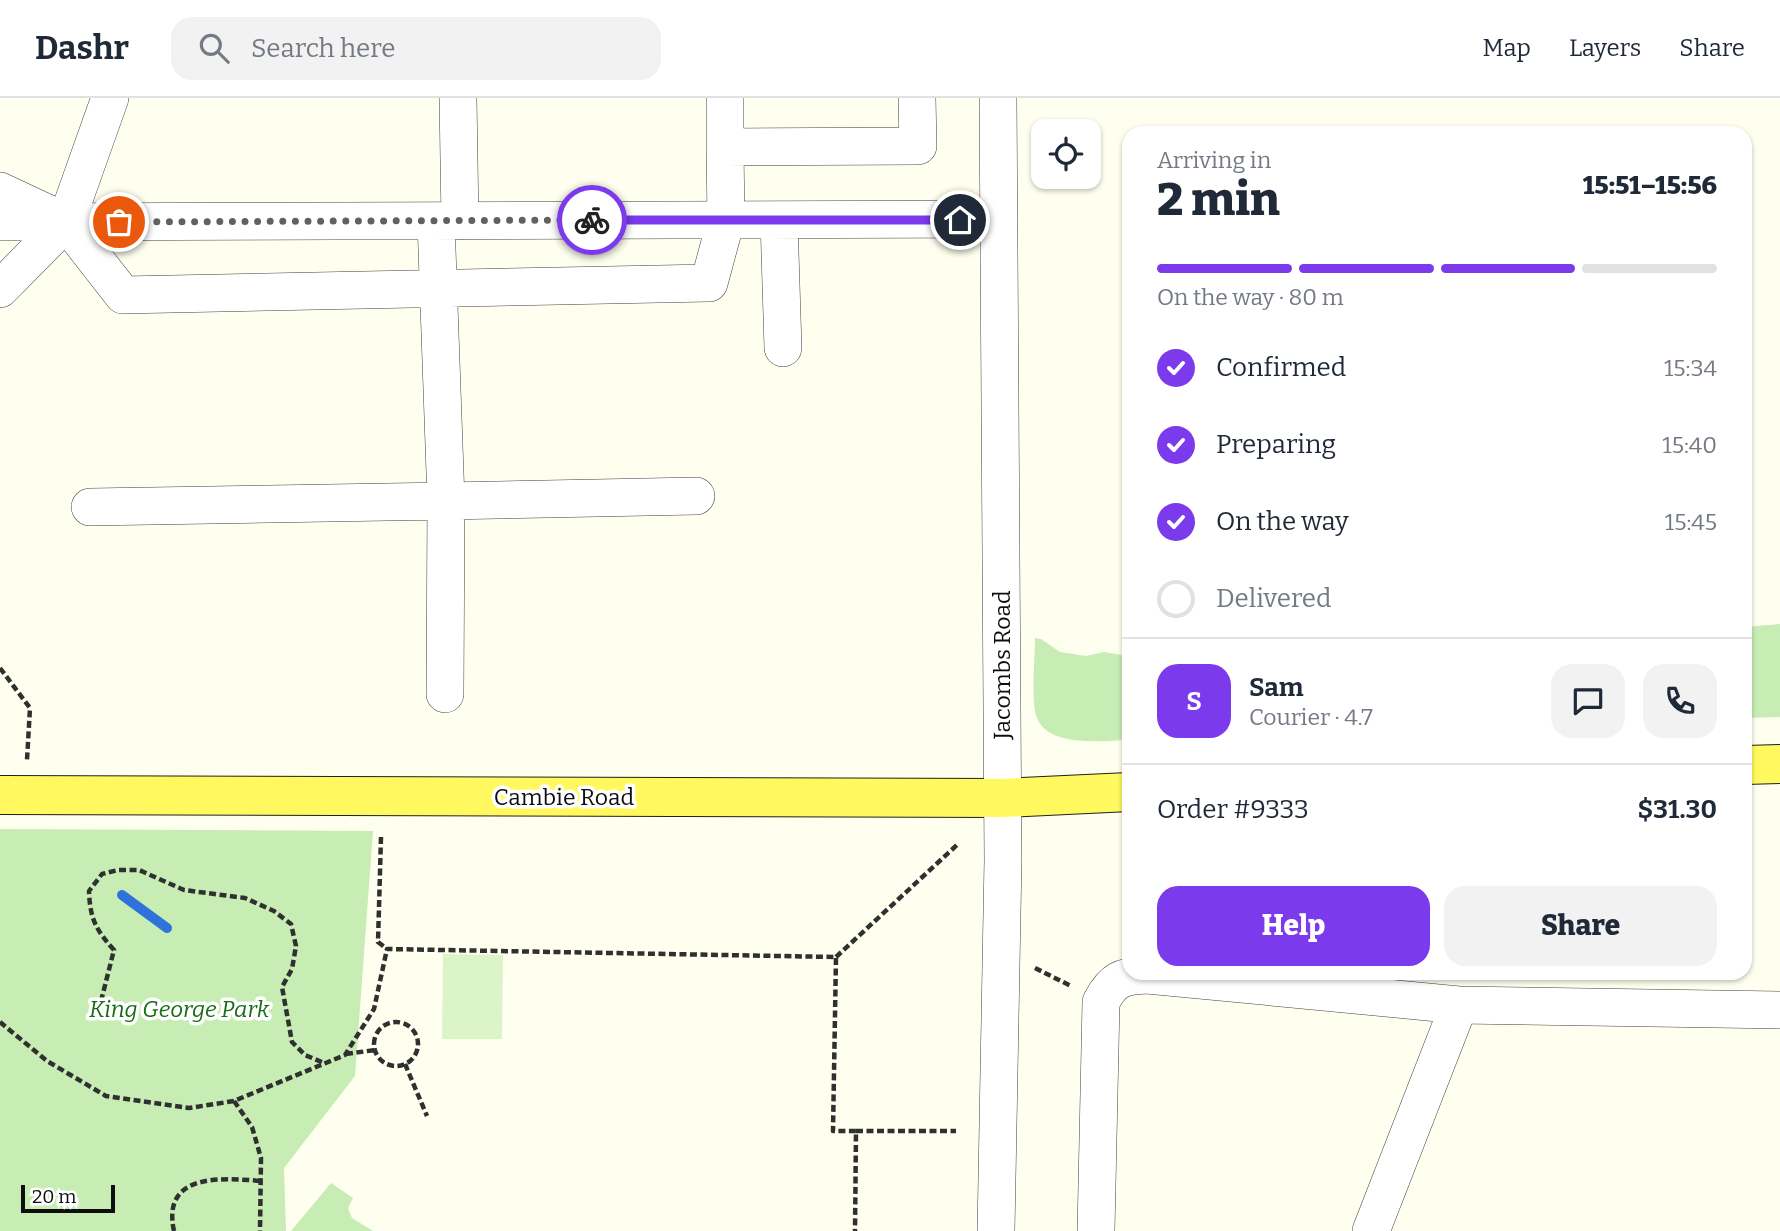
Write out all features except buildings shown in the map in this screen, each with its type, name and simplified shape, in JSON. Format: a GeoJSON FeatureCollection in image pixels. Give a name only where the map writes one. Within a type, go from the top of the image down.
{"type":"FeatureCollection","features":[{"type":"Feature","properties":{"kind":"main road"},"geometry":{"type":"LineString","coordinates":[[1752,765],[1780,764]]}},
{"type":"Feature","properties":{"kind":"main road","name":"Cambie Road"},"geometry":{"type":"LineString","coordinates":[[0,795],[1003,798],[1122,792]]}},
{"type":"Feature","properties":{"kind":"street"},"geometry":{"type":"LineString","coordinates":[[0,289],[66,222],[110,98]]}},
{"type":"Feature","properties":{"kind":"street"},"geometry":{"type":"LineString","coordinates":[[445,694],[446,501],[439,289],[448,221],[458,98]]}},
{"type":"Feature","properties":{"kind":"street"},"geometry":{"type":"LineString","coordinates":[[0,191],[66,222],[123,295],[709,283],[726,220],[725,98]]}},
{"type":"Feature","properties":{"kind":"street"},"geometry":{"type":"LineString","coordinates":[[725,147],[918,146],[917,98]]}},
{"type":"Feature","properties":{"kind":"street","name":"Jacombs Road"},"geometry":{"type":"LineString","coordinates":[[996,1231],[1003,798],[998,98]]}},
{"type":"Feature","properties":{"kind":"street"},"geometry":{"type":"LineString","coordinates":[[0,222],[999,219]]}},
{"type":"Feature","properties":{"kind":"street"},"geometry":{"type":"LineString","coordinates":[[779,220],[783,348]]}},
{"type":"Feature","properties":{"kind":"street"},"geometry":{"type":"LineString","coordinates":[[90,507],[696,496]]}},
{"type":"Feature","properties":{"kind":"street"},"geometry":{"type":"LineString","coordinates":[[1096,1231],[1101,1002],[1110,986],[1122,978]]}},
{"type":"Feature","properties":{"kind":"street"},"geometry":{"type":"LineString","coordinates":[[1199,980],[1459,1005],[1780,1010]]}},
{"type":"Feature","properties":{"kind":"street"},"geometry":{"type":"LineString","coordinates":[[1371,1231],[1459,1005]]}},
{"type":"Feature","properties":{"kind":"path"},"geometry":{"type":"LineString","coordinates":[[0,668],[30,708],[29,760]]}},
{"type":"Feature","properties":{"kind":"path"},"geometry":{"type":"LineString","coordinates":[[381,837],[378,942],[387,949],[836,957],[958,844]]}},
{"type":"Feature","properties":{"kind":"path"},"geometry":{"type":"LineString","coordinates":[[101,1001],[114,950],[99,934],[89,912],[89,891],[102,874],[118,870],[139,870],[184,890],[245,898],[274,911],[291,924],[296,946],[292,969],[282,987],[291,1024],[292,1042],[305,1055],[325,1063]]}},
{"type":"Feature","properties":{"kind":"path"},"geometry":{"type":"LineString","coordinates":[[345,1055],[374,1009],[387,949]]}},
{"type":"Feature","properties":{"kind":"path"},"geometry":{"type":"LineString","coordinates":[[836,957],[833,1131],[956,1131]]}},
{"type":"Feature","properties":{"kind":"path"},"geometry":{"type":"LineString","coordinates":[[1031,965],[1101,1002]]}},
{"type":"Feature","properties":{"kind":"path"},"geometry":{"type":"LineString","coordinates":[[0,1022],[47,1061],[106,1096],[189,1108],[234,1101],[345,1055],[375,1050]]}},
{"type":"Feature","properties":{"kind":"path"},"geometry":{"type":"LineString","coordinates":[[387,1024],[408,1025],[417,1036],[418,1049],[411,1061],[405,1065],[384,1062],[375,1050],[376,1035],[387,1024]]}},
{"type":"Feature","properties":{"kind":"path"},"geometry":{"type":"LineString","coordinates":[[405,1065],[427,1116]]}},
{"type":"Feature","properties":{"kind":"path"},"geometry":{"type":"LineString","coordinates":[[234,1101],[252,1127],[261,1158],[260,1231]]}},
{"type":"Feature","properties":{"kind":"path"},"geometry":{"type":"LineString","coordinates":[[855,1231],[856,1131]]}},
{"type":"Feature","properties":{"kind":"path"},"geometry":{"type":"LineString","coordinates":[[174,1231],[172,1212],[176,1200],[182,1191],[193,1184],[215,1179],[261,1181]]}},
{"type":"Feature","properties":{"kind":"green space"},"geometry":{"type":"Polygon","coordinates":[[[1780,624],[1780,717],[1752,718],[1752,626],[1780,624]]]}},
{"type":"Feature","properties":{"kind":"green space"},"geometry":{"type":"Polygon","coordinates":[[[1035,638],[1060,652],[1086,656],[1104,652],[1122,655],[1122,740],[1062,738],[1041,726],[1036,715],[1035,638]]]}},
{"type":"Feature","properties":{"kind":"green space","name":"King George Park"},"geometry":{"type":"Polygon","coordinates":[[[0,829],[373,831],[355,1076],[284,1168],[286,1231],[0,1231],[0,829]]]}},
{"type":"Feature","properties":{"kind":"green space"},"geometry":{"type":"Polygon","coordinates":[[[443,954],[503,955],[502,1039],[442,1039],[443,954]]]}},
{"type":"Feature","properties":{"kind":"green space"},"geometry":{"type":"Polygon","coordinates":[[[331,1183],[353,1198],[348,1208],[352,1218],[373,1231],[291,1231],[331,1183]]]}},
{"type":"Feature","properties":{"kind":"waterway"},"geometry":{"type":"LineString","coordinates":[[122,895],[167,928]]}},
{"type":"Feature","properties":{"kind":"way so far"},"geometry":{"type":"LineString","coordinates":[[119,222],[592,220]]}},
{"type":"Feature","properties":{"kind":"route"},"geometry":{"type":"LineString","coordinates":[[592,220],[960,220]]}}]}
